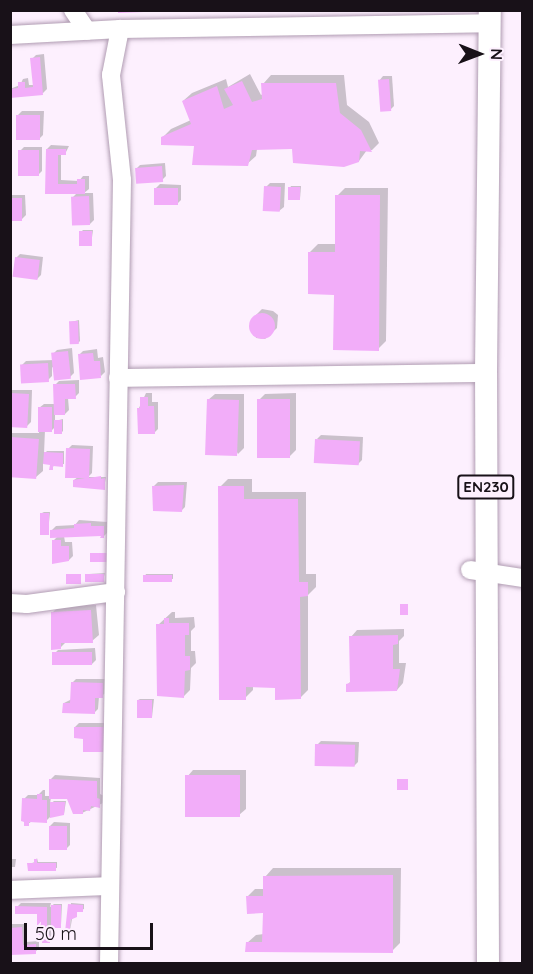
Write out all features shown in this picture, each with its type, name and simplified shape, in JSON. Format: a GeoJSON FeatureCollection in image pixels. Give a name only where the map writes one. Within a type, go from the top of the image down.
{"type":"FeatureCollection","features":[{"type":"Feature","properties":{"kind":"main road","name":"EN230"},"geometry":{"type":"LineString","coordinates":[[488,963],[478,571],[486,373],[489,17]]}},
{"type":"Feature","properties":{"kind":"street"},"geometry":{"type":"LineString","coordinates":[[73,10],[87,31]]}},
{"type":"Feature","properties":{"kind":"street"},"geometry":{"type":"LineString","coordinates":[[10,35],[120,29],[489,17]]}},
{"type":"Feature","properties":{"kind":"street"},"geometry":{"type":"LineString","coordinates":[[109,963],[122,180],[111,75],[120,29]]}},
{"type":"Feature","properties":{"kind":"street"},"geometry":{"type":"LineString","coordinates":[[118,378],[486,373]]}},
{"type":"Feature","properties":{"kind":"street"},"geometry":{"type":"LineString","coordinates":[[478,571],[522,578]]}},
{"type":"Feature","properties":{"kind":"street"},"geometry":{"type":"LineString","coordinates":[[10,603],[27,604],[116,592]]}},
{"type":"Feature","properties":{"kind":"street"},"geometry":{"type":"LineString","coordinates":[[10,890],[110,886]]}},
{"type":"Feature","properties":{"kind":"building"},"geometry":{"type":"Polygon","coordinates":[[[118,10],[144,10],[144,12],[118,13],[118,10]]]}},
{"type":"Feature","properties":{"kind":"building"},"geometry":{"type":"Polygon","coordinates":[[[40,57],[43,95],[10,98],[10,89],[18,88],[18,82],[25,82],[25,88],[33,87],[30,58],[40,57]]]}},
{"type":"Feature","properties":{"kind":"building"},"geometry":{"type":"Polygon","coordinates":[[[389,79],[391,111],[380,112],[378,80],[389,79]]]}},
{"type":"Feature","properties":{"kind":"building"},"geometry":{"type":"Polygon","coordinates":[[[242,81],[252,102],[262,99],[261,83],[336,83],[340,113],[361,130],[372,152],[360,151],[359,162],[344,167],[293,163],[292,149],[252,150],[248,166],[192,165],[194,146],[161,145],[161,137],[191,124],[182,101],[217,86],[224,109],[233,105],[224,89],[242,81]]]}},
{"type":"Feature","properties":{"kind":"building"},"geometry":{"type":"Polygon","coordinates":[[[16,115],[40,115],[40,140],[16,140],[16,115]]]}},
{"type":"Feature","properties":{"kind":"building"},"geometry":{"type":"Polygon","coordinates":[[[46,149],[66,149],[66,155],[58,155],[58,184],[77,184],[77,179],[85,179],[85,194],[45,194],[46,149]]]}},
{"type":"Feature","properties":{"kind":"building"},"geometry":{"type":"Polygon","coordinates":[[[18,150],[39,150],[39,176],[18,176],[18,150]]]}},
{"type":"Feature","properties":{"kind":"building"},"geometry":{"type":"Polygon","coordinates":[[[162,166],[163,182],[136,184],[135,168],[162,166]]]}},
{"type":"Feature","properties":{"kind":"building"},"geometry":{"type":"Polygon","coordinates":[[[264,186],[281,187],[280,212],[263,211],[264,186]]]}},
{"type":"Feature","properties":{"kind":"building"},"geometry":{"type":"Polygon","coordinates":[[[288,187],[300,187],[300,200],[288,200],[288,187]]]}},
{"type":"Feature","properties":{"kind":"building"},"geometry":{"type":"Polygon","coordinates":[[[154,188],[178,188],[178,205],[154,205],[154,188]]]}},
{"type":"Feature","properties":{"kind":"building"},"geometry":{"type":"Polygon","coordinates":[[[335,195],[380,195],[379,351],[333,350],[334,295],[308,294],[308,252],[335,252],[335,195]]]}},
{"type":"Feature","properties":{"kind":"building"},"geometry":{"type":"Polygon","coordinates":[[[89,196],[90,225],[72,226],[71,197],[89,196]]]}},
{"type":"Feature","properties":{"kind":"building"},"geometry":{"type":"Polygon","coordinates":[[[10,198],[22,198],[22,221],[10,221],[10,198]]]}},
{"type":"Feature","properties":{"kind":"building"},"geometry":{"type":"Polygon","coordinates":[[[79,231],[92,231],[92,246],[79,246],[79,231]]]}},
{"type":"Feature","properties":{"kind":"building"},"geometry":{"type":"Polygon","coordinates":[[[15,257],[40,260],[37,280],[13,277],[15,257]]]}},
{"type":"Feature","properties":{"kind":"building"},"geometry":{"type":"Polygon","coordinates":[[[262,313],[271,317],[275,326],[271,335],[262,339],[253,335],[249,326],[253,317],[262,313]]]}},
{"type":"Feature","properties":{"kind":"building"},"geometry":{"type":"Polygon","coordinates":[[[69,321],[78,321],[79,344],[70,344],[69,321]]]}},
{"type":"Feature","properties":{"kind":"building"},"geometry":{"type":"Polygon","coordinates":[[[68,351],[71,379],[54,381],[51,353],[68,351]]]}},
{"type":"Feature","properties":{"kind":"building"},"geometry":{"type":"Polygon","coordinates":[[[93,353],[94,361],[100,361],[101,378],[80,380],[78,354],[93,353]]]}},
{"type":"Feature","properties":{"kind":"building"},"geometry":{"type":"Polygon","coordinates":[[[48,363],[49,382],[21,383],[20,364],[48,363]]]}},
{"type":"Feature","properties":{"kind":"building"},"geometry":{"type":"Polygon","coordinates":[[[53,384],[75,384],[76,399],[65,399],[65,415],[54,415],[53,384]]]}},
{"type":"Feature","properties":{"kind":"building"},"geometry":{"type":"Polygon","coordinates":[[[10,393],[29,394],[27,428],[10,427],[10,393]]]}},
{"type":"Feature","properties":{"kind":"building"},"geometry":{"type":"Polygon","coordinates":[[[140,397],[148,397],[148,406],[154,406],[155,434],[138,434],[137,408],[140,408],[140,397]]]}},
{"type":"Feature","properties":{"kind":"building"},"geometry":{"type":"Polygon","coordinates":[[[207,399],[239,400],[237,456],[205,455],[207,399]]]}},
{"type":"Feature","properties":{"kind":"building"},"geometry":{"type":"Polygon","coordinates":[[[257,399],[290,399],[290,458],[257,458],[257,399]]]}},
{"type":"Feature","properties":{"kind":"building"},"geometry":{"type":"Polygon","coordinates":[[[38,407],[52,407],[52,432],[38,432],[38,407]]]}},
{"type":"Feature","properties":{"kind":"building"},"geometry":{"type":"Polygon","coordinates":[[[54,420],[62,420],[62,434],[54,434],[54,420]]]}},
{"type":"Feature","properties":{"kind":"building"},"geometry":{"type":"Polygon","coordinates":[[[10,437],[39,439],[36,479],[10,477],[10,437]]]}},
{"type":"Feature","properties":{"kind":"building"},"geometry":{"type":"Polygon","coordinates":[[[315,439],[360,441],[359,465],[314,463],[315,439]]]}},
{"type":"Feature","properties":{"kind":"building"},"geometry":{"type":"Polygon","coordinates":[[[66,448],[90,449],[89,478],[101,476],[101,479],[105,478],[105,490],[73,487],[73,480],[85,478],[65,478],[66,448]]]}},
{"type":"Feature","properties":{"kind":"building"},"geometry":{"type":"Polygon","coordinates":[[[44,452],[63,453],[63,467],[53,466],[53,470],[49,470],[50,465],[43,464],[44,452]]]}},
{"type":"Feature","properties":{"kind":"building"},"geometry":{"type":"Polygon","coordinates":[[[184,485],[182,512],[153,511],[152,486],[184,485]]]}},
{"type":"Feature","properties":{"kind":"building"},"geometry":{"type":"Polygon","coordinates":[[[218,486],[244,486],[244,499],[298,499],[299,582],[308,582],[308,596],[300,597],[301,699],[275,700],[275,688],[246,687],[246,700],[219,700],[218,486]]]}},
{"type":"Feature","properties":{"kind":"building"},"geometry":{"type":"Polygon","coordinates":[[[40,513],[49,513],[49,535],[40,535],[40,513]]]}},
{"type":"Feature","properties":{"kind":"building"},"geometry":{"type":"Polygon","coordinates":[[[91,523],[91,526],[104,526],[104,538],[100,538],[101,536],[50,538],[50,530],[74,528],[74,524],[91,523]]]}},
{"type":"Feature","properties":{"kind":"building"},"geometry":{"type":"Polygon","coordinates":[[[52,540],[61,540],[61,546],[69,546],[69,561],[52,564],[52,540]]]}},
{"type":"Feature","properties":{"kind":"building"},"geometry":{"type":"Polygon","coordinates":[[[90,553],[107,553],[107,562],[90,562],[90,553]]]}},
{"type":"Feature","properties":{"kind":"building"},"geometry":{"type":"Polygon","coordinates":[[[66,574],[81,574],[81,584],[66,584],[66,574]]]}},
{"type":"Feature","properties":{"kind":"building"},"geometry":{"type":"Polygon","coordinates":[[[85,574],[104,574],[104,582],[85,582],[85,574]]]}},
{"type":"Feature","properties":{"kind":"building"},"geometry":{"type":"Polygon","coordinates":[[[143,575],[172,575],[172,582],[143,582],[143,575]]]}},
{"type":"Feature","properties":{"kind":"building"},"geometry":{"type":"Polygon","coordinates":[[[400,604],[408,604],[408,615],[400,615],[400,604]]]}},
{"type":"Feature","properties":{"kind":"building"},"geometry":{"type":"Polygon","coordinates":[[[91,610],[93,643],[61,643],[61,649],[51,650],[51,612],[91,610]]]}},
{"type":"Feature","properties":{"kind":"building"},"geometry":{"type":"Polygon","coordinates":[[[164,618],[169,618],[169,623],[189,623],[189,635],[185,635],[185,656],[190,656],[190,670],[185,671],[184,698],[157,696],[156,624],[164,624],[164,618]]]}},
{"type":"Feature","properties":{"kind":"building"},"geometry":{"type":"Polygon","coordinates":[[[398,635],[398,644],[393,645],[393,669],[400,669],[397,691],[346,692],[346,684],[350,683],[349,636],[398,635]]]}},
{"type":"Feature","properties":{"kind":"building"},"geometry":{"type":"Polygon","coordinates":[[[52,652],[92,652],[92,665],[52,665],[52,652]]]}},
{"type":"Feature","properties":{"kind":"building"},"geometry":{"type":"Polygon","coordinates":[[[71,682],[103,683],[103,698],[95,698],[95,714],[62,713],[63,703],[70,703],[71,682]]]}},
{"type":"Feature","properties":{"kind":"building"},"geometry":{"type":"Polygon","coordinates":[[[137,700],[152,700],[152,718],[137,718],[137,700]]]}},
{"type":"Feature","properties":{"kind":"building"},"geometry":{"type":"Polygon","coordinates":[[[74,727],[106,727],[106,752],[83,752],[83,739],[74,738],[74,727]]]}},
{"type":"Feature","properties":{"kind":"building"},"geometry":{"type":"Polygon","coordinates":[[[315,744],[355,745],[355,767],[315,766],[315,744]]]}},
{"type":"Feature","properties":{"kind":"building"},"geometry":{"type":"Polygon","coordinates":[[[185,775],[240,775],[240,817],[185,817],[185,775]]]}},
{"type":"Feature","properties":{"kind":"building"},"geometry":{"type":"Polygon","coordinates":[[[49,779],[97,781],[97,798],[100,799],[100,808],[91,806],[90,811],[83,810],[83,814],[73,814],[67,799],[49,799],[49,779]]]}},
{"type":"Feature","properties":{"kind":"building"},"geometry":{"type":"Polygon","coordinates":[[[397,779],[408,779],[408,790],[397,790],[397,779]]]}},
{"type":"Feature","properties":{"kind":"building"},"geometry":{"type":"Polygon","coordinates":[[[37,794],[42,794],[42,800],[47,800],[47,823],[29,822],[29,826],[24,826],[24,822],[21,821],[22,798],[37,799],[37,794]]]}},
{"type":"Feature","properties":{"kind":"building"},"geometry":{"type":"Polygon","coordinates":[[[50,802],[65,802],[64,815],[50,818],[50,802]]]}},
{"type":"Feature","properties":{"kind":"building"},"geometry":{"type":"Polygon","coordinates":[[[49,826],[67,826],[67,850],[49,850],[49,826]]]}},
{"type":"Feature","properties":{"kind":"building"},"geometry":{"type":"Polygon","coordinates":[[[34,859],[37,859],[37,863],[56,863],[56,871],[28,871],[27,863],[34,863],[34,859]]]}},
{"type":"Feature","properties":{"kind":"building"},"geometry":{"type":"Polygon","coordinates":[[[393,875],[393,953],[245,952],[246,942],[262,942],[263,913],[247,914],[246,896],[263,896],[263,876],[393,875]]]}},
{"type":"Feature","properties":{"kind":"building"},"geometry":{"type":"Polygon","coordinates":[[[68,904],[83,905],[83,912],[77,912],[77,917],[70,920],[70,933],[65,932],[68,904]]]}},
{"type":"Feature","properties":{"kind":"building"},"geometry":{"type":"Polygon","coordinates":[[[51,905],[61,905],[61,928],[51,928],[51,905]]]}},
{"type":"Feature","properties":{"kind":"building"},"geometry":{"type":"Polygon","coordinates":[[[15,906],[47,907],[47,935],[50,935],[50,943],[42,943],[42,935],[37,935],[37,914],[15,914],[15,906]]]}},
{"type":"Feature","properties":{"kind":"building"},"geometry":{"type":"Polygon","coordinates":[[[22,927],[23,945],[36,944],[36,954],[10,955],[10,928],[22,927]]]}}]}
